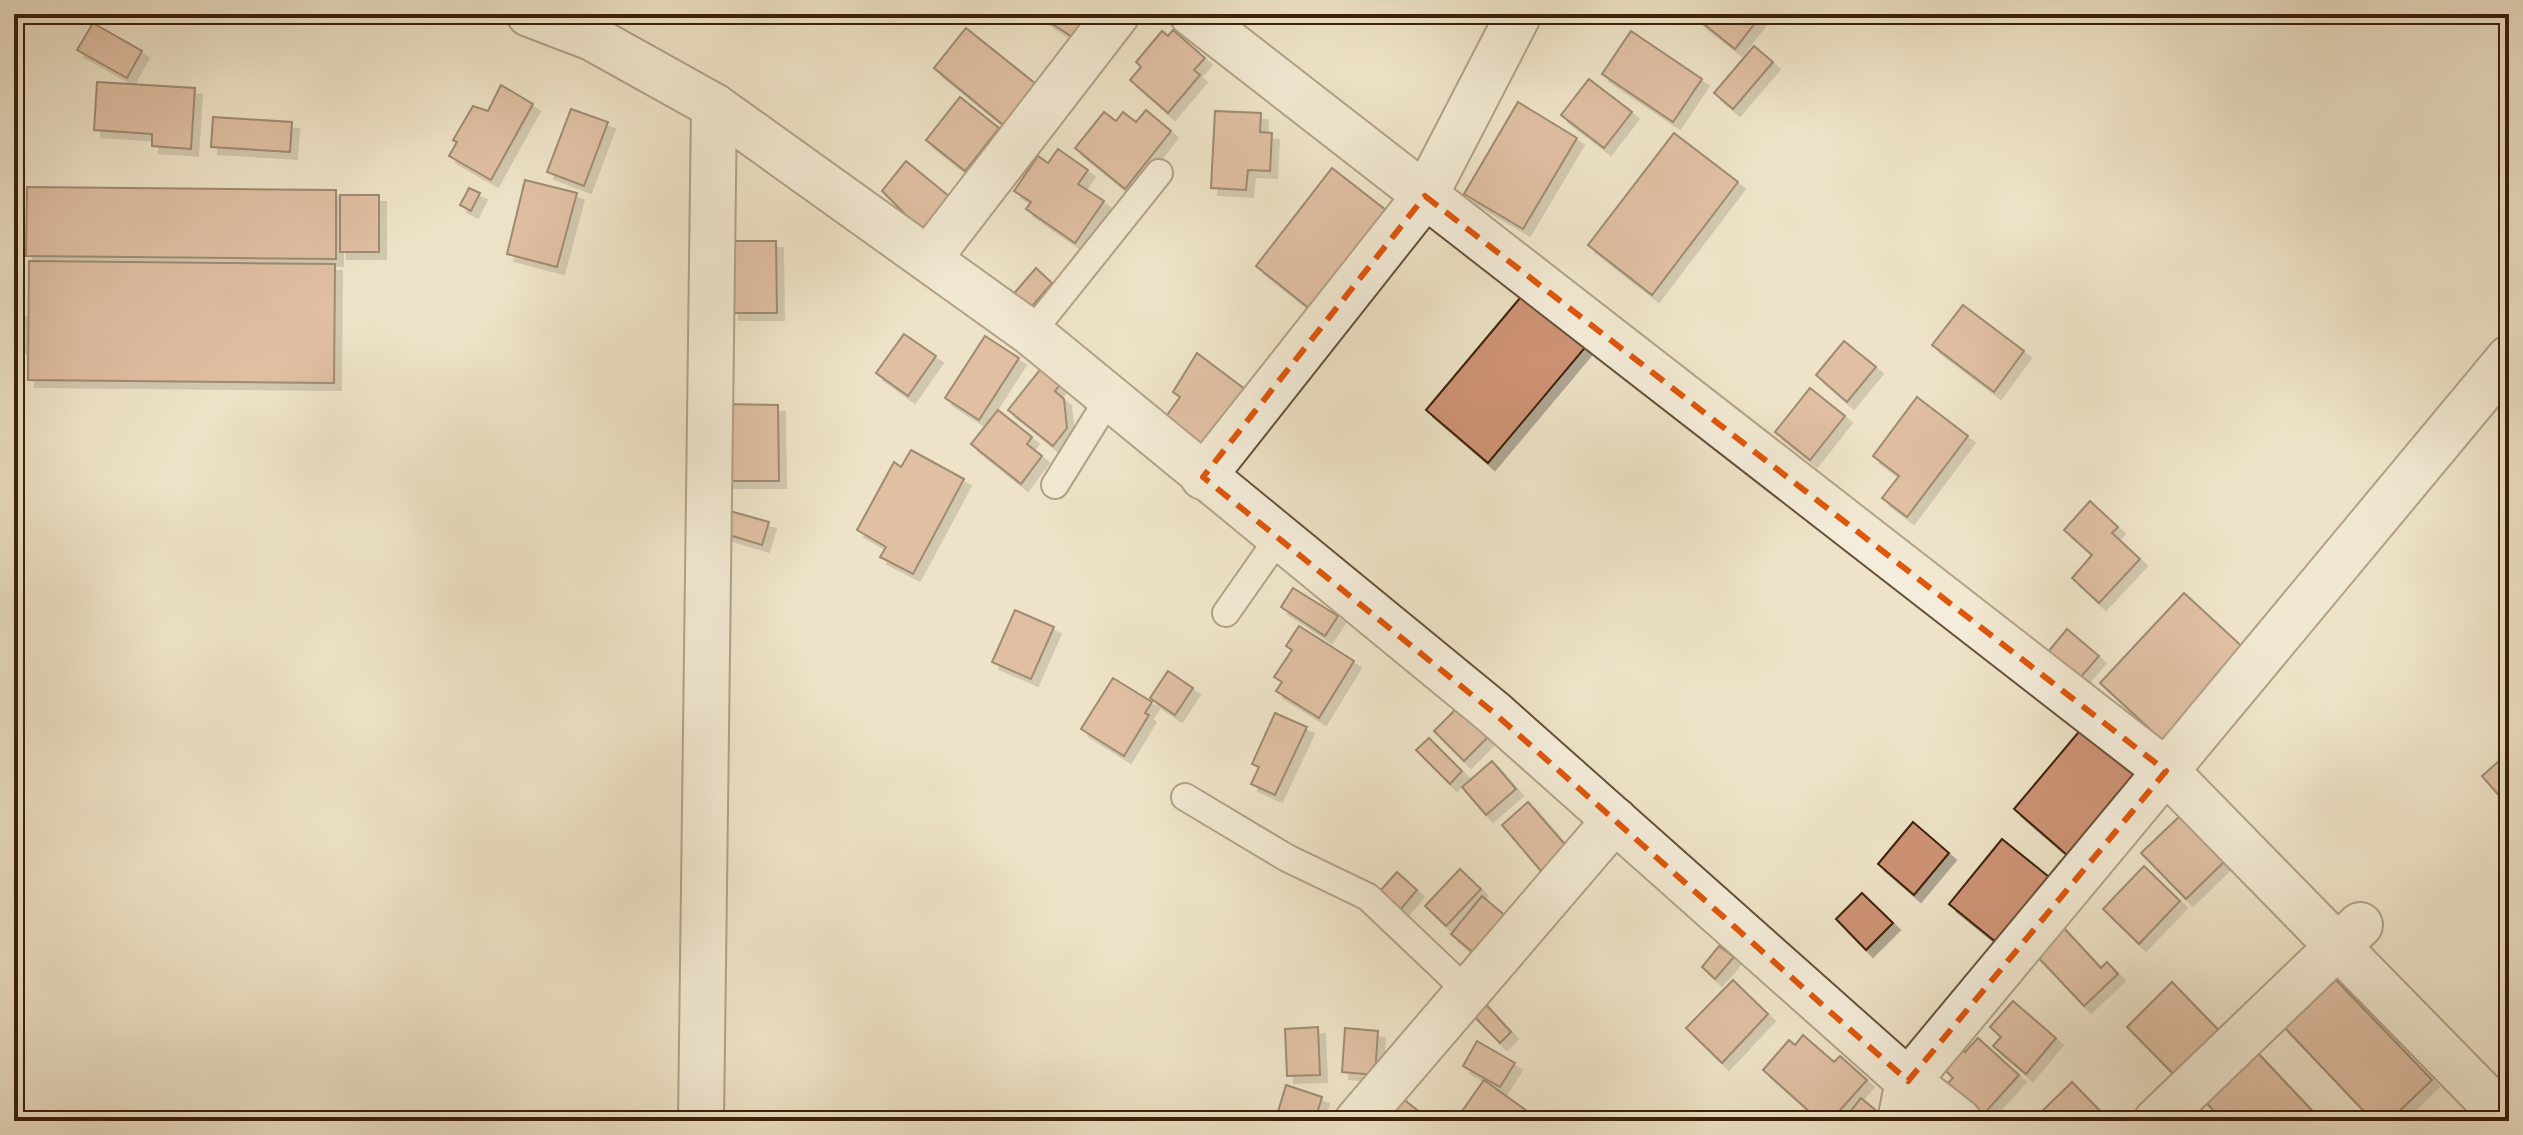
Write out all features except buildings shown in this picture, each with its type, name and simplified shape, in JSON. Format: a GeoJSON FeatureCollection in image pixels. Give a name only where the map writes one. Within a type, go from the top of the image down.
{"type":"FeatureCollection","features":[{"type":"Feature","properties":{"kind":"street"},"geometry":{"type":"LineString","coordinates":[[529,14],[592,38],[714,106],[1031,333],[1493,712],[1615,820],[1904,1101],[1959,1121]]}},
{"type":"Feature","properties":{"kind":"street"},"geometry":{"type":"LineString","coordinates":[[929,258],[1117,14]]}},
{"type":"Feature","properties":{"kind":"street"},"geometry":{"type":"LineString","coordinates":[[1192,14],[2166,771],[2349,935],[2491,1103],[2499,1121]]}},
{"type":"Feature","properties":{"kind":"street"},"geometry":{"type":"LineString","coordinates":[[1203,477],[1425,196],[1519,14]]}},
{"type":"Feature","properties":{"kind":"street"},"geometry":{"type":"LineString","coordinates":[[701,1121],[714,106]]}},
{"type":"Feature","properties":{"kind":"street"},"geometry":{"type":"LineString","coordinates":[[1904,1101],[2166,771],[2509,358]]}},
{"type":"Feature","properties":{"kind":"street"},"geometry":{"type":"LineString","coordinates":[[1357,1121],[1615,820]]}},
{"type":"Feature","properties":{"kind":"street"},"geometry":{"type":"LineString","coordinates":[[2156,1121],[2349,935]]}},
{"type":"Feature","properties":{"kind":"lane"},"geometry":{"type":"LineString","coordinates":[[1031,333],[1159,173]]}},
{"type":"Feature","properties":{"kind":"lane"},"geometry":{"type":"LineString","coordinates":[[1055,485],[1109,398]]}},
{"type":"Feature","properties":{"kind":"lane"},"geometry":{"type":"LineString","coordinates":[[1226,613],[1280,536]]}},
{"type":"Feature","properties":{"kind":"lane"},"geometry":{"type":"LineString","coordinates":[[1185,797],[1287,858],[1368,897],[1468,992]]}},
{"type":"Feature","properties":{"kind":"highlighted area"},"geometry":{"type":"Polygon","coordinates":[[[1425,196],[2166,771],[1908,1081],[1493,712],[1203,477],[1425,196]]]}}]}
